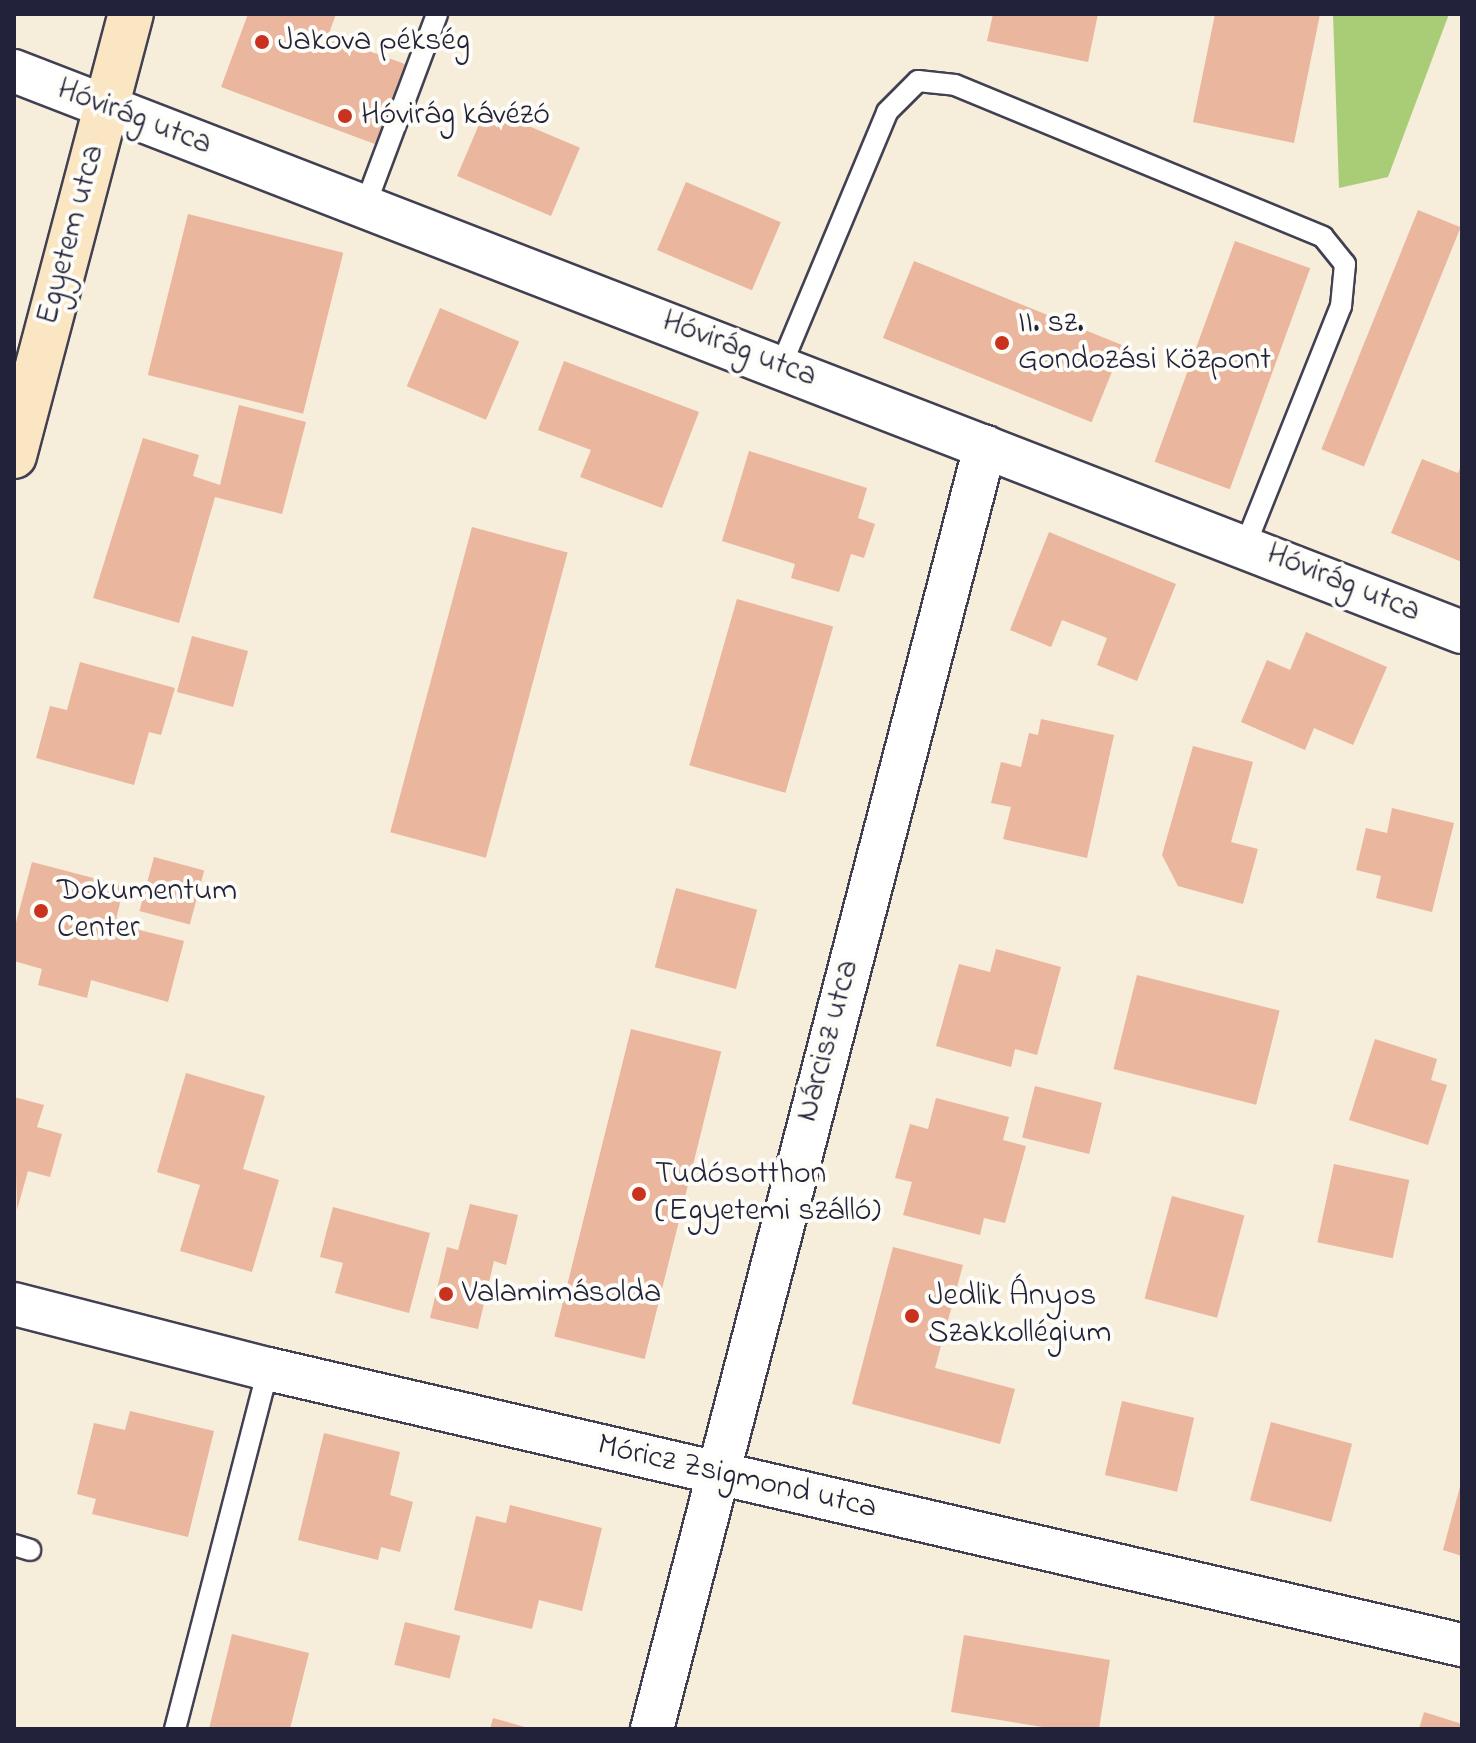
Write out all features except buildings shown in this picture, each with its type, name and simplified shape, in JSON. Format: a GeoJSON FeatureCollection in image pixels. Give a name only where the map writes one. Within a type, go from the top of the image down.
{"type":"FeatureCollection","features":[{"type":"Feature","properties":{"kind":"street","name":"Egyetem utca"},"geometry":{"type":"LineString","coordinates":[[14,456],[131,14]]}},
{"type":"Feature","properties":{"kind":"street","name":"Hóvirág utca"},"geometry":{"type":"LineString","coordinates":[[14,71],[1462,632]]}},
{"type":"Feature","properties":{"kind":"street","name":"Nárcisz utca"},"geometry":{"type":"LineString","coordinates":[[652,1729],[716,1473],[985,447]]}},
{"type":"Feature","properties":{"kind":"street","name":"Móricz Zsigmond utca"},"geometry":{"type":"LineString","coordinates":[[14,1304],[268,1369],[1462,1645]]}},
{"type":"Feature","properties":{"kind":"lane"},"geometry":{"type":"LineString","coordinates":[[365,206],[437,14]]}},
{"type":"Feature","properties":{"kind":"lane"},"geometry":{"type":"LineString","coordinates":[[781,366],[887,112],[918,81],[955,85],[1323,237],[1345,264],[1341,306],[1245,546]]}},
{"type":"Feature","properties":{"kind":"lane"},"geometry":{"type":"LineString","coordinates":[[175,1729],[268,1369]]}},
{"type":"Feature","properties":{"kind":"green space"},"geometry":{"type":"Polygon","coordinates":[[[1333,14],[1449,14],[1388,177],[1339,188],[1333,14]]]}},
{"type":"Feature","properties":{"kind":"place","name":"Jakova pékség"},"geometry":{"type":"Point","coordinates":[262,42]}},
{"type":"Feature","properties":{"kind":"place","name":"Hóvirág kávézó"},"geometry":{"type":"Point","coordinates":[345,116]}},
{"type":"Feature","properties":{"kind":"place","name":"II. sz. Gondozási Központ"},"geometry":{"type":"Point","coordinates":[1002,343]}},
{"type":"Feature","properties":{"kind":"place","name":"Dokumentum Center"},"geometry":{"type":"Point","coordinates":[41,911]}},
{"type":"Feature","properties":{"kind":"place","name":"Tudósotthon (Egyetemi szálló)"},"geometry":{"type":"Point","coordinates":[639,1194]}},
{"type":"Feature","properties":{"kind":"place","name":"Valamimásolda"},"geometry":{"type":"Point","coordinates":[446,1294]}},
{"type":"Feature","properties":{"kind":"place","name":"Jedlik Ányos Szakkollégium"},"geometry":{"type":"Point","coordinates":[912,1316]}}]}
